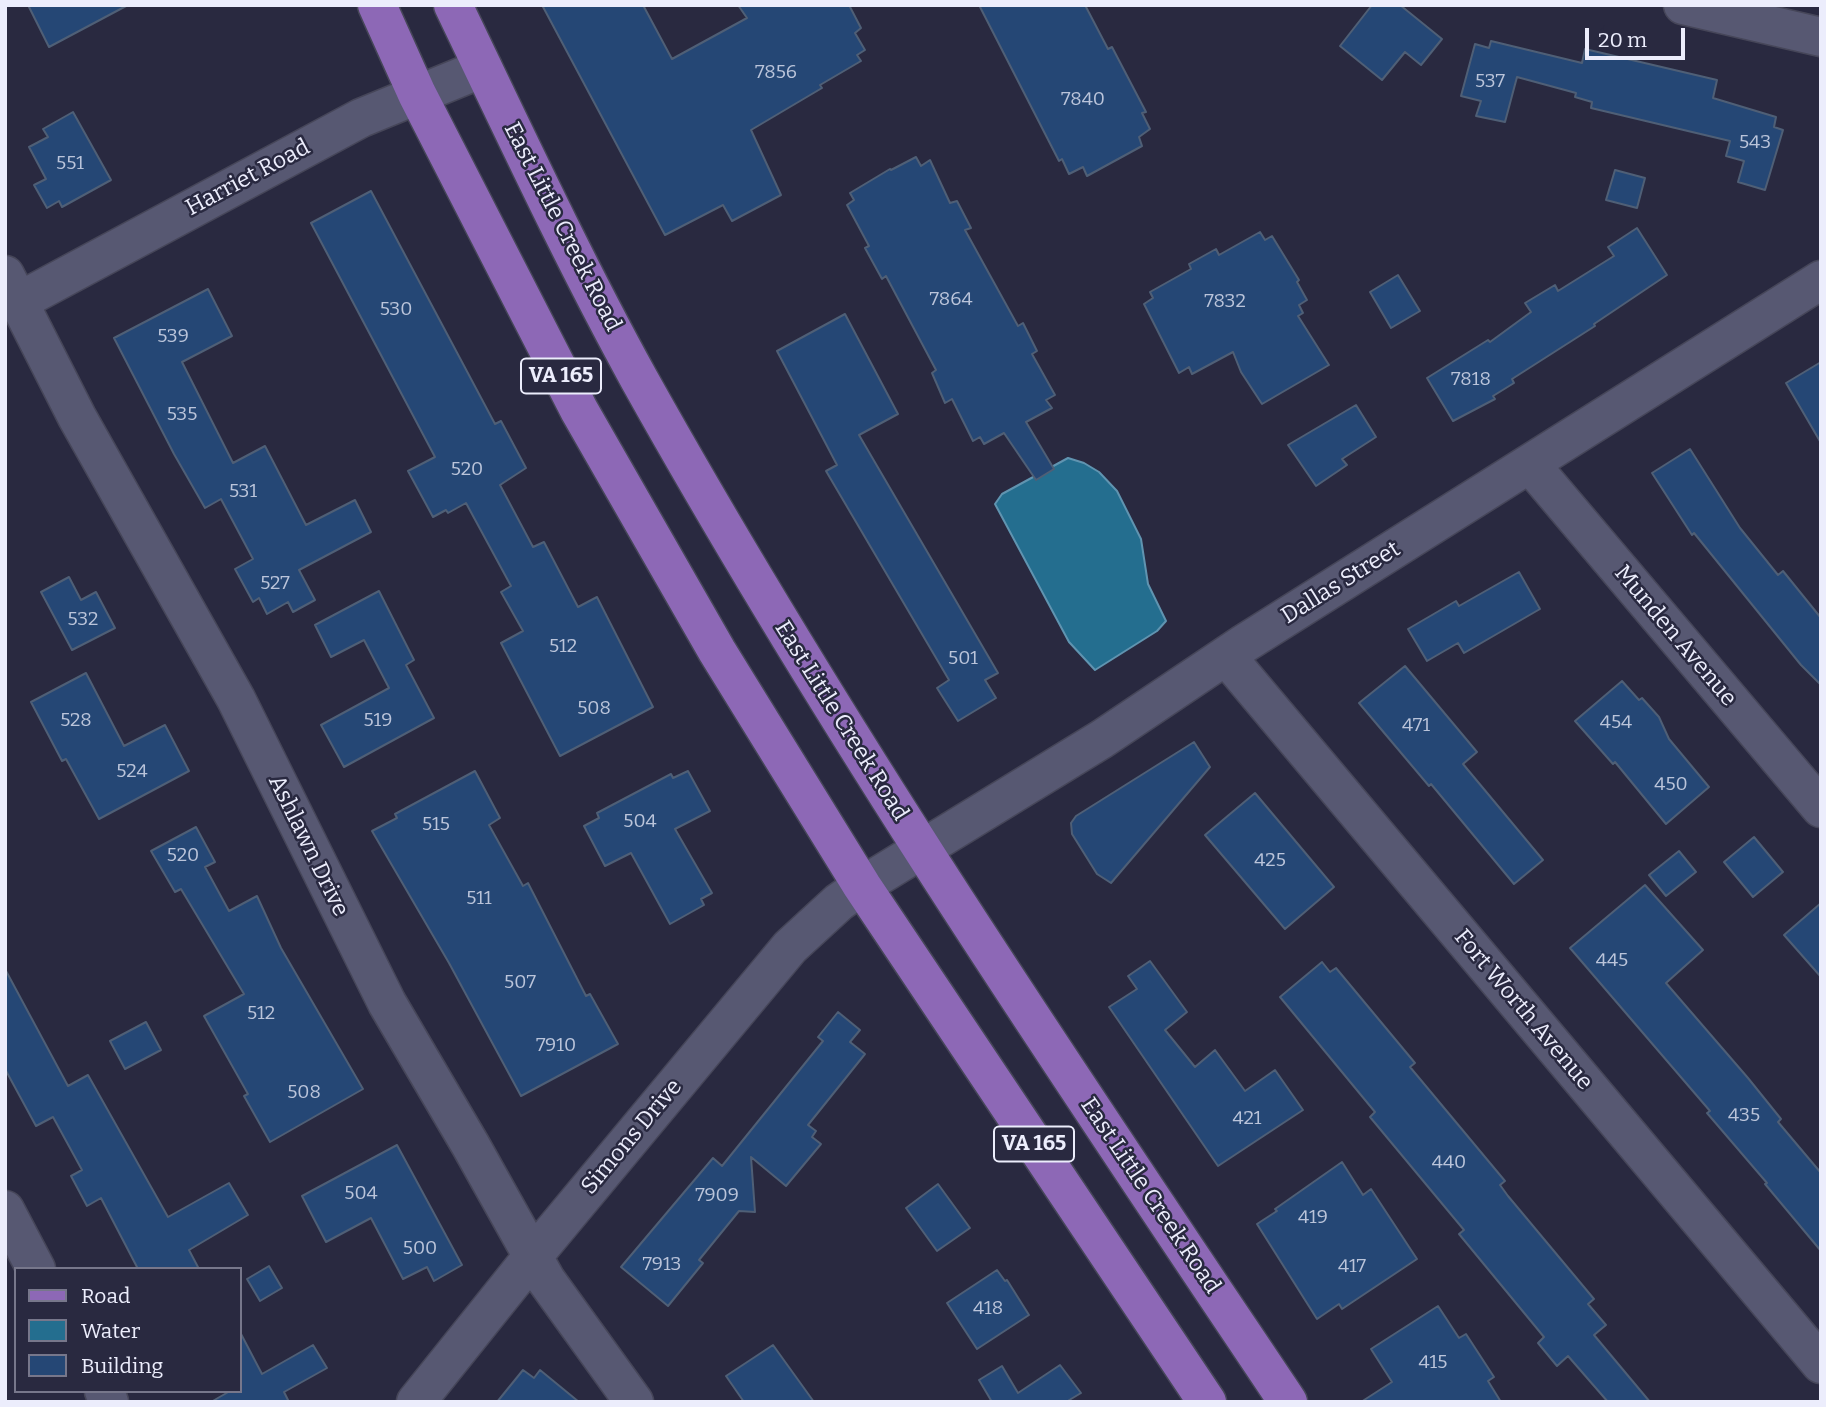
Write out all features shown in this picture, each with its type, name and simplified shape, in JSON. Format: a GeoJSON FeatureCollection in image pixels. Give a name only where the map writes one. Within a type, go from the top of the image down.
{"type":"FeatureCollection","features":[{"type":"Feature","properties":{"kind":"main road","name":"VA 165"},"geometry":{"type":"LineString","coordinates":[[377,5],[417,94],[579,410],[717,651],[862,886],[1207,1402]]}},
{"type":"Feature","properties":{"kind":"main road","name":"East Little Creek Road"},"geometry":{"type":"LineString","coordinates":[[453,5],[638,377],[763,593],[921,851],[1288,1402]]}},
{"type":"Feature","properties":{"kind":"street"},"geometry":{"type":"LineString","coordinates":[[1683,5],[1821,37]]}},
{"type":"Feature","properties":{"kind":"street","name":"Harriet Road"},"geometry":{"type":"LineString","coordinates":[[12,288],[260,170],[361,118],[483,68]]}},
{"type":"Feature","properties":{"kind":"street","name":"Dallas Street"},"geometry":{"type":"LineString","coordinates":[[862,886],[1102,739],[1226,656],[1821,280]]}},
{"type":"Feature","properties":{"kind":"street","name":"Ashlawn Drive"},"geometry":{"type":"LineString","coordinates":[[12,288],[77,417],[236,699],[387,1003],[546,1280],[634,1402]]}},
{"type":"Feature","properties":{"kind":"street","name":"Munden Avenue"},"geometry":{"type":"LineString","coordinates":[[1530,464],[1821,807]]}},
{"type":"Feature","properties":{"kind":"street","name":"Fort Worth Avenue"},"geometry":{"type":"LineString","coordinates":[[1226,656],[1821,1364]]}},
{"type":"Feature","properties":{"kind":"street","name":"Simons Drive"},"geometry":{"type":"LineString","coordinates":[[416,1402],[533,1256],[790,947],[839,902],[862,886]]}},
{"type":"Feature","properties":{"kind":"street"},"geometry":{"type":"LineString","coordinates":[[5,1210],[35,1267]]}},
{"type":"Feature","properties":{"kind":"water"},"geometry":{"type":"Polygon","coordinates":[[[1068,458],[1099,472],[1117,491],[1141,539],[1148,584],[1166,621],[1157,631],[1095,670],[1069,642],[995,504],[1002,494],[1068,458]]]}},
{"type":"Feature","properties":{"kind":"building"},"geometry":{"type":"Polygon","coordinates":[[[28,5],[128,5],[49,47],[28,5]]]}},
{"type":"Feature","properties":{"kind":"building"},"geometry":{"type":"Polygon","coordinates":[[[542,5],[643,5],[672,59],[747,18],[738,5],[849,5],[861,28],[855,33],[865,50],[857,55],[861,61],[820,85],[822,88],[751,130],[781,195],[732,221],[723,205],[665,235],[542,5]]]}},
{"type":"Feature","properties":{"kind":"building"},"geometry":{"type":"Polygon","coordinates":[[[979,5],[1085,5],[1108,49],[1112,47],[1146,112],[1142,113],[1150,129],[1139,137],[1142,146],[1087,176],[1083,167],[1069,174],[1062,159],[1059,161],[979,5]]]}},
{"type":"Feature","properties":{"kind":"building"},"geometry":{"type":"Polygon","coordinates":[[[1372,5],[1400,5],[1442,39],[1421,65],[1405,52],[1382,80],[1340,46],[1372,5]]]}},
{"type":"Feature","properties":{"kind":"building"},"geometry":{"type":"Polygon","coordinates":[[[1491,41],[1582,63],[1585,49],[1717,80],[1713,98],[1776,117],[1774,127],[1783,130],[1765,190],[1738,182],[1744,161],[1726,156],[1730,141],[1591,108],[1592,102],[1575,97],[1576,93],[1517,77],[1505,122],[1476,116],[1481,101],[1461,96],[1475,44],[1489,48],[1491,41]]]}},
{"type":"Feature","properties":{"kind":"building"},"geometry":{"type":"Polygon","coordinates":[[[73,112],[111,180],[62,207],[59,201],[47,208],[34,185],[46,179],[29,147],[48,137],[43,129],[73,112]]]}},
{"type":"Feature","properties":{"kind":"building"},"geometry":{"type":"Polygon","coordinates":[[[916,157],[921,166],[930,160],[950,203],[957,201],[971,228],[965,230],[1018,326],[1023,323],[1037,351],[1032,354],[1055,395],[1046,400],[1052,408],[1026,422],[1054,469],[1036,480],[1004,433],[984,444],[980,437],[973,441],[952,399],[945,403],[932,373],[936,370],[886,276],[882,279],[865,248],[869,246],[847,205],[854,200],[850,193],[916,157]]]}},
{"type":"Feature","properties":{"kind":"building"},"geometry":{"type":"Polygon","coordinates":[[[1615,170],[1645,178],[1637,208],[1606,200],[1615,170]]]}},
{"type":"Feature","properties":{"kind":"building"},"geometry":{"type":"Polygon","coordinates":[[[371,191],[495,424],[501,421],[526,468],[500,485],[533,547],[544,542],[578,607],[597,597],[653,707],[560,756],[501,643],[523,631],[501,592],[511,586],[466,503],[448,513],[446,510],[433,517],[408,471],[435,457],[311,223],[371,191]]]}},
{"type":"Feature","properties":{"kind":"building"},"geometry":{"type":"Polygon","coordinates":[[[1637,228],[1667,275],[1594,324],[1595,326],[1512,379],[1514,383],[1493,396],[1495,399],[1453,421],[1427,378],[1488,340],[1490,342],[1531,312],[1525,303],[1555,285],[1558,291],[1614,256],[1608,247],[1637,228]]]}},
{"type":"Feature","properties":{"kind":"building"},"geometry":{"type":"Polygon","coordinates":[[[1260,232],[1265,240],[1272,236],[1299,280],[1297,282],[1307,300],[1299,305],[1303,313],[1298,316],[1329,365],[1262,404],[1241,372],[1233,352],[1192,374],[1189,367],[1179,373],[1144,304],[1153,298],[1150,292],[1191,269],[1189,264],[1216,249],[1219,255],[1260,232]]]}},
{"type":"Feature","properties":{"kind":"building"},"geometry":{"type":"Polygon","coordinates":[[[1398,275],[1420,311],[1391,328],[1370,292],[1398,275]]]}},
{"type":"Feature","properties":{"kind":"building"},"geometry":{"type":"Polygon","coordinates":[[[208,289],[232,336],[182,362],[233,463],[265,446],[306,525],[355,500],[371,532],[299,570],[315,600],[293,612],[288,602],[267,614],[259,598],[253,602],[235,569],[253,559],[221,499],[205,508],[114,338],[208,289]]]}},
{"type":"Feature","properties":{"kind":"building"},"geometry":{"type":"Polygon","coordinates":[[[845,314],[898,414],[859,435],[998,673],[985,680],[996,698],[958,721],[937,688],[949,680],[826,471],[837,465],[777,351],[845,314]]]}},
{"type":"Feature","properties":{"kind":"building"},"geometry":{"type":"Polygon","coordinates":[[[1821,362],[1821,443],[1786,383],[1821,362]]]}},
{"type":"Feature","properties":{"kind":"building"},"geometry":{"type":"Polygon","coordinates":[[[1356,405],[1376,437],[1342,459],[1347,465],[1316,486],[1288,445],[1356,405]]]}},
{"type":"Feature","properties":{"kind":"building"},"geometry":{"type":"Polygon","coordinates":[[[1690,449],[1740,528],[1778,575],[1783,571],[1821,618],[1821,685],[1801,665],[1694,533],[1692,535],[1652,473],[1690,449]]]}},
{"type":"Feature","properties":{"kind":"building"},"geometry":{"type":"Polygon","coordinates":[[[1519,572],[1540,609],[1464,653],[1458,643],[1427,661],[1408,629],[1456,601],[1459,606],[1519,572]]]}},
{"type":"Feature","properties":{"kind":"building"},"geometry":{"type":"Polygon","coordinates":[[[69,577],[81,600],[96,592],[115,628],[72,650],[41,592],[69,577]]]}},
{"type":"Feature","properties":{"kind":"building"},"geometry":{"type":"Polygon","coordinates":[[[379,591],[414,660],[406,665],[434,718],[344,767],[321,725],[389,688],[364,640],[331,657],[315,625],[379,591]]]}},
{"type":"Feature","properties":{"kind":"building"},"geometry":{"type":"Polygon","coordinates":[[[1405,666],[1477,752],[1463,764],[1543,860],[1514,884],[1359,703],[1405,666]]]}},
{"type":"Feature","properties":{"kind":"building"},"geometry":{"type":"Polygon","coordinates":[[[86,673],[124,746],[165,725],[189,771],[99,819],[66,759],[62,761],[31,702],[86,673]]]}},
{"type":"Feature","properties":{"kind":"building"},"geometry":{"type":"Polygon","coordinates":[[[1622,681],[1659,717],[1669,739],[1709,787],[1666,824],[1615,762],[1613,764],[1575,721],[1622,681]]]}},
{"type":"Feature","properties":{"kind":"building"},"geometry":{"type":"Polygon","coordinates":[[[1194,742],[1210,767],[1111,883],[1097,874],[1072,834],[1071,823],[1076,816],[1194,742]]]}},
{"type":"Feature","properties":{"kind":"building"},"geometry":{"type":"Polygon","coordinates":[[[475,771],[500,818],[489,825],[523,886],[528,883],[586,996],[590,994],[618,1044],[521,1096],[449,963],[372,831],[397,818],[395,814],[475,771]]]}},
{"type":"Feature","properties":{"kind":"building"},"geometry":{"type":"Polygon","coordinates":[[[688,771],[710,811],[675,829],[712,893],[701,899],[704,905],[670,924],[631,853],[605,866],[584,826],[599,818],[597,813],[671,774],[673,778],[688,771]]]}},
{"type":"Feature","properties":{"kind":"building"},"geometry":{"type":"Polygon","coordinates":[[[1255,793],[1334,887],[1285,929],[1205,835],[1255,793]]]}},
{"type":"Feature","properties":{"kind":"building"},"geometry":{"type":"Polygon","coordinates":[[[196,827],[215,862],[205,867],[229,911],[257,896],[281,948],[363,1089],[270,1142],[244,1096],[248,1094],[204,1016],[244,994],[181,889],[175,892],[151,851],[196,827]]]}},
{"type":"Feature","properties":{"kind":"building"},"geometry":{"type":"Polygon","coordinates":[[[1754,837],[1783,872],[1753,897],[1724,862],[1754,837]]]}},
{"type":"Feature","properties":{"kind":"building"},"geometry":{"type":"Polygon","coordinates":[[[1679,851],[1696,872],[1666,896],[1649,875],[1679,851]]]}},
{"type":"Feature","properties":{"kind":"building"},"geometry":{"type":"Polygon","coordinates":[[[1645,885],[1703,950],[1666,983],[1748,1078],[1781,1119],[1778,1122],[1821,1173],[1821,1251],[1707,1113],[1710,1111],[1570,948],[1645,885]]]}},
{"type":"Feature","properties":{"kind":"building"},"geometry":{"type":"Polygon","coordinates":[[[1821,903],[1821,977],[1784,935],[1821,903]]]}},
{"type":"Feature","properties":{"kind":"building"},"geometry":{"type":"Polygon","coordinates":[[[1150,961],[1187,1012],[1165,1030],[1195,1067],[1215,1050],[1245,1091],[1275,1070],[1303,1110],[1218,1166],[1109,1007],[1137,989],[1128,976],[1150,961]]]}},
{"type":"Feature","properties":{"kind":"building"},"geometry":{"type":"Polygon","coordinates":[[[1322,962],[1330,972],[1336,968],[1415,1063],[1410,1067],[1505,1181],[1500,1185],[1508,1196],[1594,1299],[1588,1304],[1606,1325],[1594,1335],[1650,1402],[1608,1402],[1568,1356],[1557,1366],[1538,1343],[1544,1337],[1459,1234],[1464,1230],[1370,1117],[1375,1112],[1280,997],[1322,962]]]}},
{"type":"Feature","properties":{"kind":"building"},"geometry":{"type":"Polygon","coordinates":[[[5,969],[68,1086],[88,1075],[168,1217],[229,1183],[248,1215],[189,1250],[198,1267],[137,1267],[101,1198],[87,1206],[71,1176],[82,1170],[53,1117],[36,1126],[5,1069],[5,969]]]}},
{"type":"Feature","properties":{"kind":"building"},"geometry":{"type":"Polygon","coordinates":[[[838,1012],[860,1030],[850,1042],[865,1054],[808,1125],[816,1131],[812,1137],[821,1144],[786,1186],[751,1157],[755,1212],[739,1211],[699,1260],[703,1263],[668,1306],[621,1267],[713,1158],[722,1166],[823,1041],[818,1037],[838,1012]]]}},
{"type":"Feature","properties":{"kind":"building"},"geometry":{"type":"Polygon","coordinates":[[[146,1022],[161,1050],[125,1069],[110,1041],[146,1022]]]}},
{"type":"Feature","properties":{"kind":"building"},"geometry":{"type":"Polygon","coordinates":[[[397,1145],[462,1265],[434,1281],[427,1267],[403,1279],[371,1218],[326,1242],[302,1196],[397,1145]]]}},
{"type":"Feature","properties":{"kind":"building"},"geometry":{"type":"Polygon","coordinates":[[[1342,1162],[1363,1195],[1371,1189],[1417,1259],[1342,1309],[1339,1304],[1317,1319],[1257,1224],[1342,1162]]]}},
{"type":"Feature","properties":{"kind":"building"},"geometry":{"type":"Polygon","coordinates":[[[938,1184],[970,1228],[937,1251],[906,1208],[938,1184]]]}},
{"type":"Feature","properties":{"kind":"building"},"geometry":{"type":"Polygon","coordinates":[[[269,1266],[282,1288],[260,1301],[247,1279],[269,1266]]]}},
{"type":"Feature","properties":{"kind":"building"},"geometry":{"type":"Polygon","coordinates":[[[997,1270],[1005,1281],[1007,1280],[1029,1315],[977,1349],[947,1303],[997,1270]]]}},
{"type":"Feature","properties":{"kind":"building"},"geometry":{"type":"Polygon","coordinates":[[[1438,1306],[1459,1338],[1466,1334],[1494,1377],[1488,1381],[1501,1402],[1361,1402],[1392,1382],[1371,1349],[1438,1306]]]}},
{"type":"Feature","properties":{"kind":"building"},"geometry":{"type":"Polygon","coordinates":[[[242,1336],[262,1374],[313,1345],[327,1368],[284,1392],[289,1402],[211,1402],[227,1393],[242,1393],[242,1336]]]}},
{"type":"Feature","properties":{"kind":"building"},"geometry":{"type":"Polygon","coordinates":[[[773,1345],[814,1402],[744,1402],[726,1376],[773,1345]]]}},
{"type":"Feature","properties":{"kind":"building"},"geometry":{"type":"Polygon","coordinates":[[[1060,1365],[1081,1393],[1066,1402],[992,1402],[979,1380],[1002,1366],[1018,1393],[1060,1365]]]}},
{"type":"Feature","properties":{"kind":"building"},"geometry":{"type":"Polygon","coordinates":[[[523,1370],[534,1378],[540,1370],[579,1402],[497,1402],[523,1370]]]}}]}
